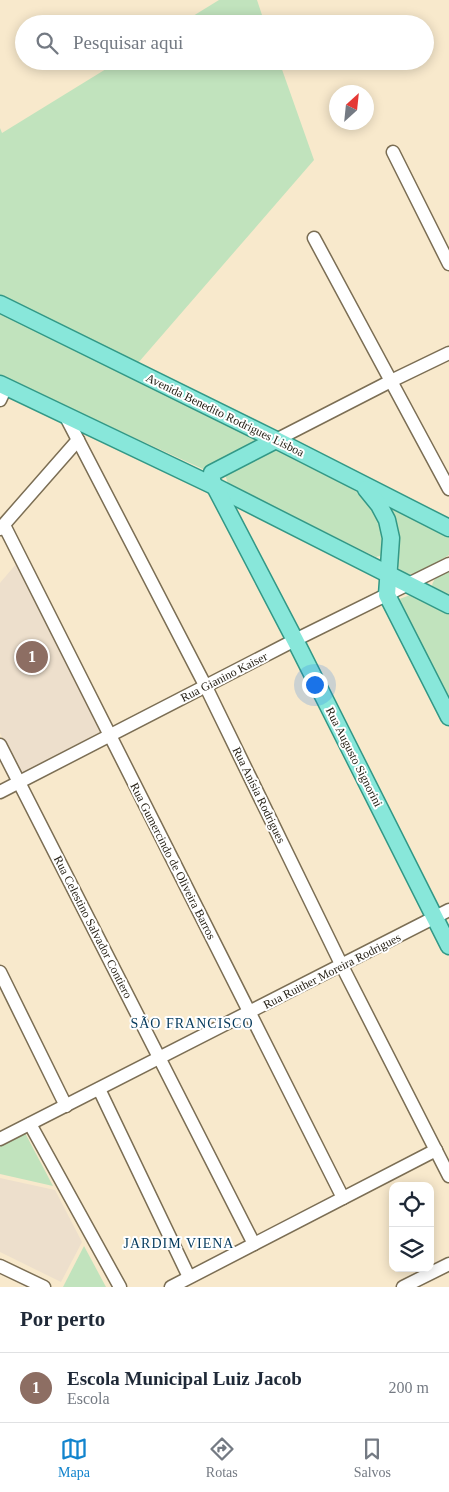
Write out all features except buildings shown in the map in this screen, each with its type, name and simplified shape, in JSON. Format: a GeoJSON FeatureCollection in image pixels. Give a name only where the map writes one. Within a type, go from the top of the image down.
{"type":"FeatureCollection","features":[{"type":"Feature","properties":{"kind":"main road","name":"Avenida Benedito Rodrigues Lisboa"},"geometry":{"type":"LineString","coordinates":[[0,304],[276,440],[449,528]]}},
{"type":"Feature","properties":{"kind":"main road"},"geometry":{"type":"LineString","coordinates":[[2,390],[65,415],[216,487],[449,605]]}},
{"type":"Feature","properties":{"kind":"main road"},"geometry":{"type":"LineString","coordinates":[[216,487],[212,481],[212,473],[276,440]]}},
{"type":"Feature","properties":{"kind":"main road"},"geometry":{"type":"LineString","coordinates":[[360,483],[379,505],[387,520],[390,538],[387,595],[449,717]]}},
{"type":"Feature","properties":{"kind":"main road","name":"Rua Augusto Signorini"},"geometry":{"type":"LineString","coordinates":[[216,487],[449,946]]}},
{"type":"Feature","properties":{"kind":"street"},"geometry":{"type":"LineString","coordinates":[[394,152],[449,264]]}},
{"type":"Feature","properties":{"kind":"street"},"geometry":{"type":"LineString","coordinates":[[314,238],[449,489]]}},
{"type":"Feature","properties":{"kind":"street"},"geometry":{"type":"LineString","coordinates":[[276,440],[449,353]]}},
{"type":"Feature","properties":{"kind":"street","name":"Rua Anísia Rodrigues"},"geometry":{"type":"LineString","coordinates":[[65,415],[206,687],[342,966],[449,1176]]}},
{"type":"Feature","properties":{"kind":"street"},"geometry":{"type":"LineString","coordinates":[[2,527],[78,440]]}},
{"type":"Feature","properties":{"kind":"street","name":"Rua Gumercindo de Oliveira Barros"},"geometry":{"type":"LineString","coordinates":[[2,527],[110,735],[343,1198]]}},
{"type":"Feature","properties":{"kind":"street","name":"Rua Gianino Kaiser"},"geometry":{"type":"LineString","coordinates":[[0,792],[295,640],[449,564]]}},
{"type":"Feature","properties":{"kind":"street","name":"Rua Celestino Salvador Contiero"},"geometry":{"type":"LineString","coordinates":[[0,745],[254,1244]]}},
{"type":"Feature","properties":{"kind":"street","name":"Rua Ruither Moreira Rodrigues"},"geometry":{"type":"LineString","coordinates":[[0,1140],[449,910]]}},
{"type":"Feature","properties":{"kind":"street"},"geometry":{"type":"LineString","coordinates":[[0,972],[66,1106]]}},
{"type":"Feature","properties":{"kind":"street"},"geometry":{"type":"LineString","coordinates":[[99,1089],[189,1278]]}},
{"type":"Feature","properties":{"kind":"street"},"geometry":{"type":"LineString","coordinates":[[30,1124],[120,1287]]}},
{"type":"Feature","properties":{"kind":"street"},"geometry":{"type":"LineString","coordinates":[[171,1287],[436,1150]]}},
{"type":"Feature","properties":{"kind":"street"},"geometry":{"type":"LineString","coordinates":[[403,1287],[449,1264]]}},
{"type":"Feature","properties":{"kind":"street"},"geometry":{"type":"LineString","coordinates":[[0,1266],[44,1287]]}},
{"type":"Feature","properties":{"kind":"shaded area"},"geometry":{"type":"Polygon","coordinates":[[[17,563],[102,731],[20,774],[0,733],[0,583],[17,563]]]}},
{"type":"Feature","properties":{"kind":"shaded area"},"geometry":{"type":"Polygon","coordinates":[[[0,1178],[55,1190],[82,1242],[61,1282],[0,1252],[0,1178]]]}},
{"type":"Feature","properties":{"kind":"green space"},"geometry":{"type":"Polygon","coordinates":[[[219,0],[257,0],[262,15],[195,15],[219,0]]]}},
{"type":"Feature","properties":{"kind":"green space"},"geometry":{"type":"Polygon","coordinates":[[[104,70],[282,70],[314,160],[138,363],[0,296],[0,128],[2,133],[104,70]]]}},
{"type":"Feature","properties":{"kind":"green space"},"geometry":{"type":"Polygon","coordinates":[[[0,309],[259,439],[253,446],[205,470],[0,376],[0,309]]]}},
{"type":"Feature","properties":{"kind":"green space"},"geometry":{"type":"Polygon","coordinates":[[[283,447],[360,494],[374,509],[381,527],[384,555],[376,557],[228,484],[225,474],[283,447]]]}},
{"type":"Feature","properties":{"kind":"green space"},"geometry":{"type":"Polygon","coordinates":[[[387,503],[449,531],[449,555],[414,574],[407,574],[401,571],[397,564],[387,503]]]}},
{"type":"Feature","properties":{"kind":"green space"},"geometry":{"type":"Polygon","coordinates":[[[449,571],[449,594],[432,586],[436,578],[449,571]]]}},
{"type":"Feature","properties":{"kind":"green space"},"geometry":{"type":"Polygon","coordinates":[[[410,595],[449,615],[449,700],[397,600],[410,595]]]}},
{"type":"Feature","properties":{"kind":"green space"},"geometry":{"type":"Polygon","coordinates":[[[23,1129],[53,1186],[0,1174],[0,1142],[23,1129]]]}},
{"type":"Feature","properties":{"kind":"green space"},"geometry":{"type":"Polygon","coordinates":[[[84,1246],[106,1287],[63,1287],[84,1246]]]}},
{"type":"Feature","properties":{"kind":"place","name":"Escola Municipal Luiz Jacob"},"geometry":{"type":"Point","coordinates":[32,657]}},
{"type":"Feature","properties":{"kind":"district","name":"SÃO FRANCISCO"},"geometry":{"type":"Point","coordinates":[192,1023]}},
{"type":"Feature","properties":{"kind":"district","name":"JARDIM VIENA"},"geometry":{"type":"Point","coordinates":[179,1243]}}]}
